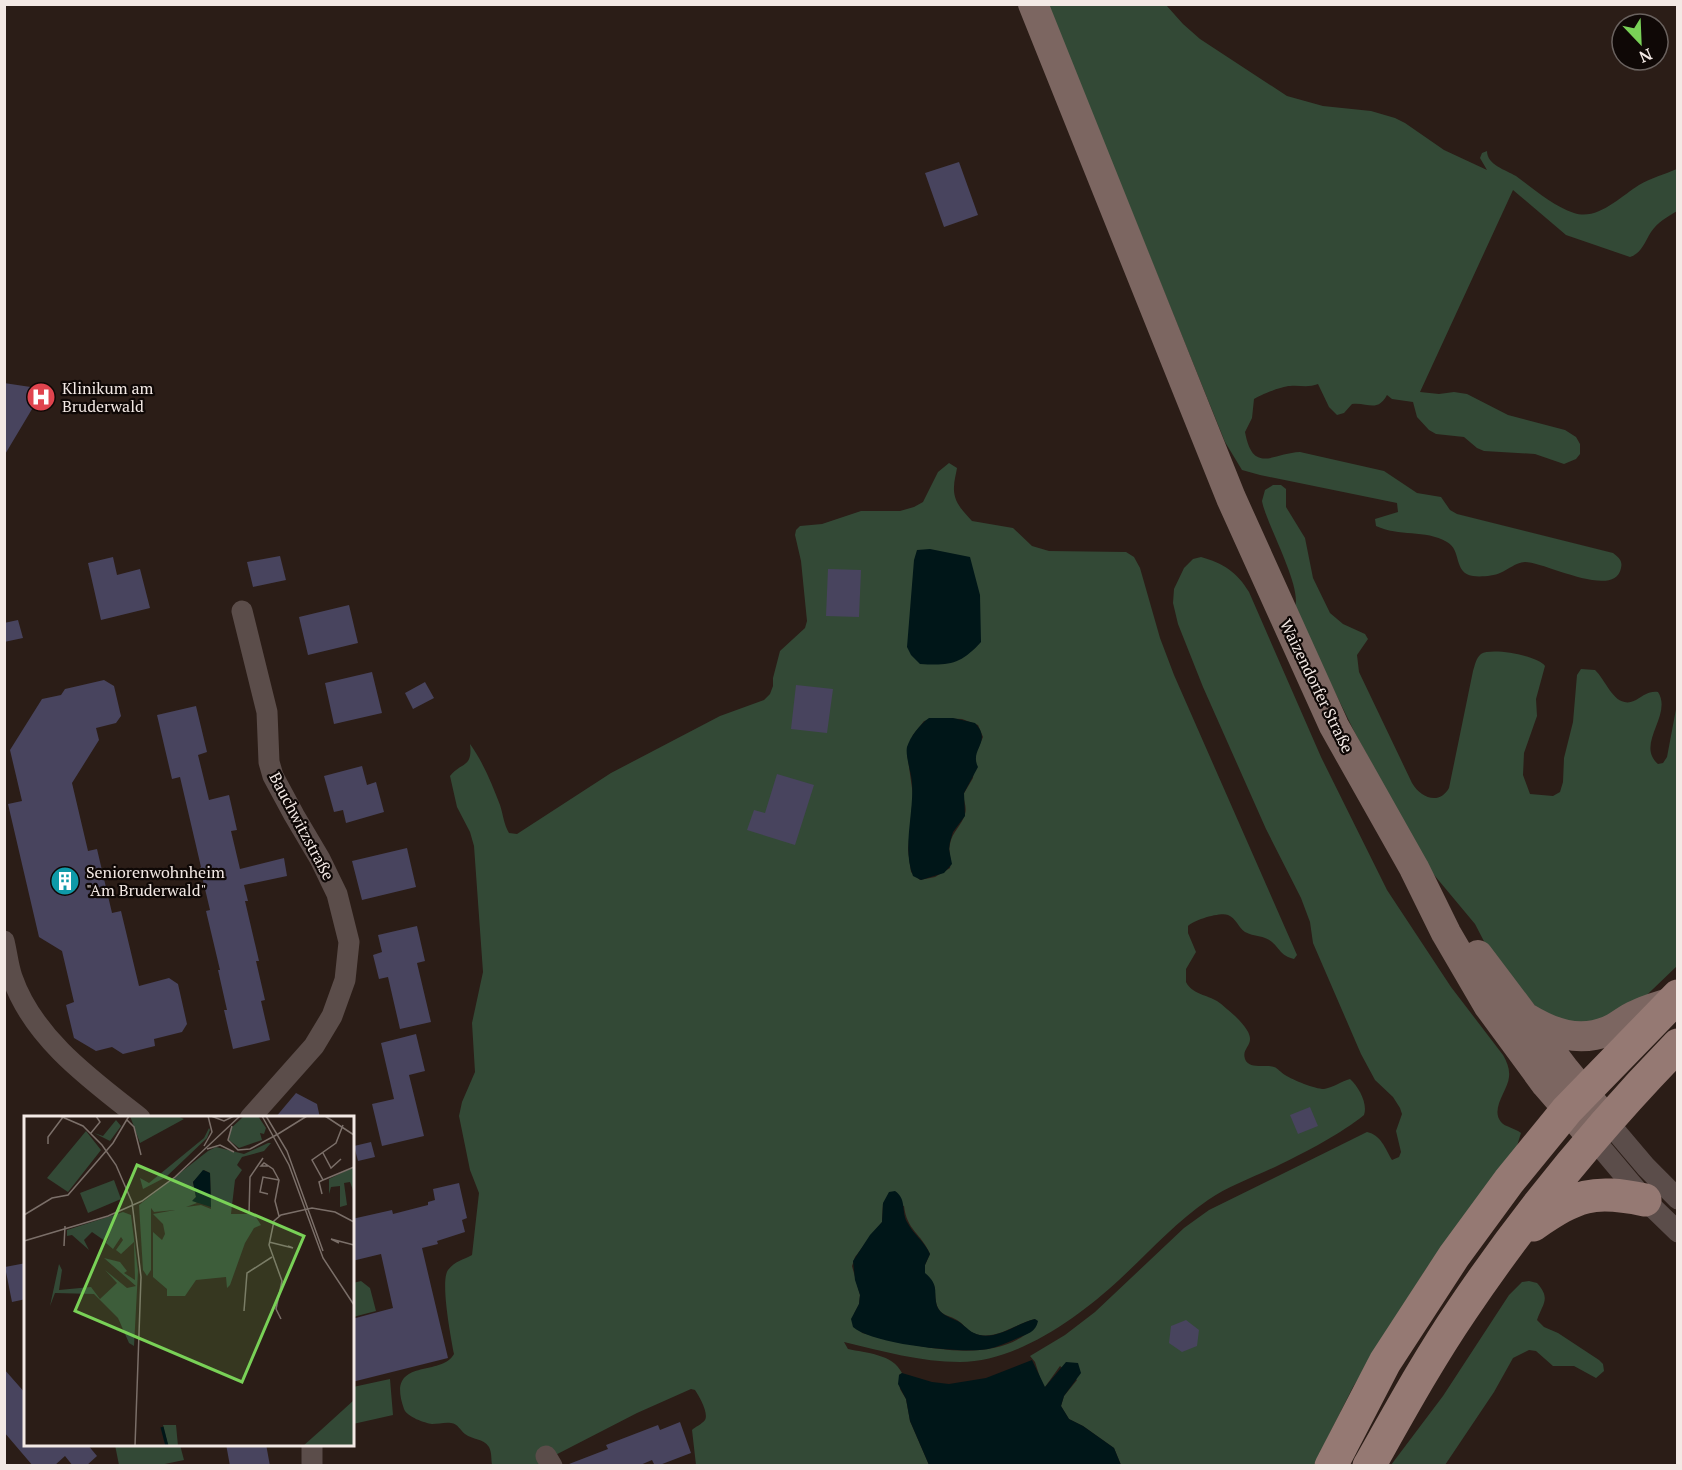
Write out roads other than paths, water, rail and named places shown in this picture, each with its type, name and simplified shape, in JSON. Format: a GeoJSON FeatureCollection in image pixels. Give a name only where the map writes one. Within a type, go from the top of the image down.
{"type":"FeatureCollection","features":[{"type":"Feature","properties":{"kind":"main road","name":"Waizendorfer Straße"},"geometry":{"type":"LineString","coordinates":[[1033,4],[1231,498],[1334,726],[1414,868],[1446,933],[1488,1005],[1600,1129]]}},
{"type":"Feature","properties":{"kind":"main road","name":"Waizendorfer Straße"},"geometry":{"type":"LineString","coordinates":[[1414,868],[1524,1017],[1575,1101]]}},
{"type":"Feature","properties":{"kind":"main road"},"geometry":{"type":"LineString","coordinates":[[1524,1017],[1550,1032],[1570,1036],[1594,1035],[1613,1029],[1635,1015],[1674,999]]}},
{"type":"Feature","properties":{"kind":"main road"},"geometry":{"type":"LineString","coordinates":[[1331,1466],[1385,1362],[1454,1256],[1527,1158],[1575,1101],[1674,999]]}},
{"type":"Feature","properties":{"kind":"main road"},"geometry":{"type":"LineString","coordinates":[[1369,1466],[1418,1380],[1462,1310],[1512,1240],[1600,1129],[1677,1045]]}},
{"type":"Feature","properties":{"kind":"main road"},"geometry":{"type":"LineString","coordinates":[[1512,1240],[1559,1207],[1575,1199],[1611,1194],[1645,1200]]}},
{"type":"Feature","properties":{"kind":"street","name":"Bauchwitzstraße"},"geometry":{"type":"LineString","coordinates":[[242,611],[267,712],[269,762],[273,776],[337,894],[349,942],[345,980],[332,1016],[314,1046],[252,1116]]}},
{"type":"Feature","properties":{"kind":"street"},"geometry":{"type":"LineString","coordinates":[[4,941],[11,976],[25,1006],[47,1038],[99,1086],[137,1116]]}},
{"type":"Feature","properties":{"kind":"street"},"geometry":{"type":"LineString","coordinates":[[1600,1129],[1646,1167],[1677,1198]]}},
{"type":"Feature","properties":{"kind":"street"},"geometry":{"type":"LineString","coordinates":[[1600,1129],[1645,1200],[1677,1232]]}},
{"type":"Feature","properties":{"kind":"street"},"geometry":{"type":"LineString","coordinates":[[312,1446],[312,1466]]}},
{"type":"Feature","properties":{"kind":"place","name":"Klinikum am Bruderwald"},"geometry":{"type":"Point","coordinates":[41,397]}},
{"type":"Feature","properties":{"kind":"place","name":"Seniorenwohnheim \"Am Bruderwald\""},"geometry":{"type":"Point","coordinates":[65,881]}}]}
